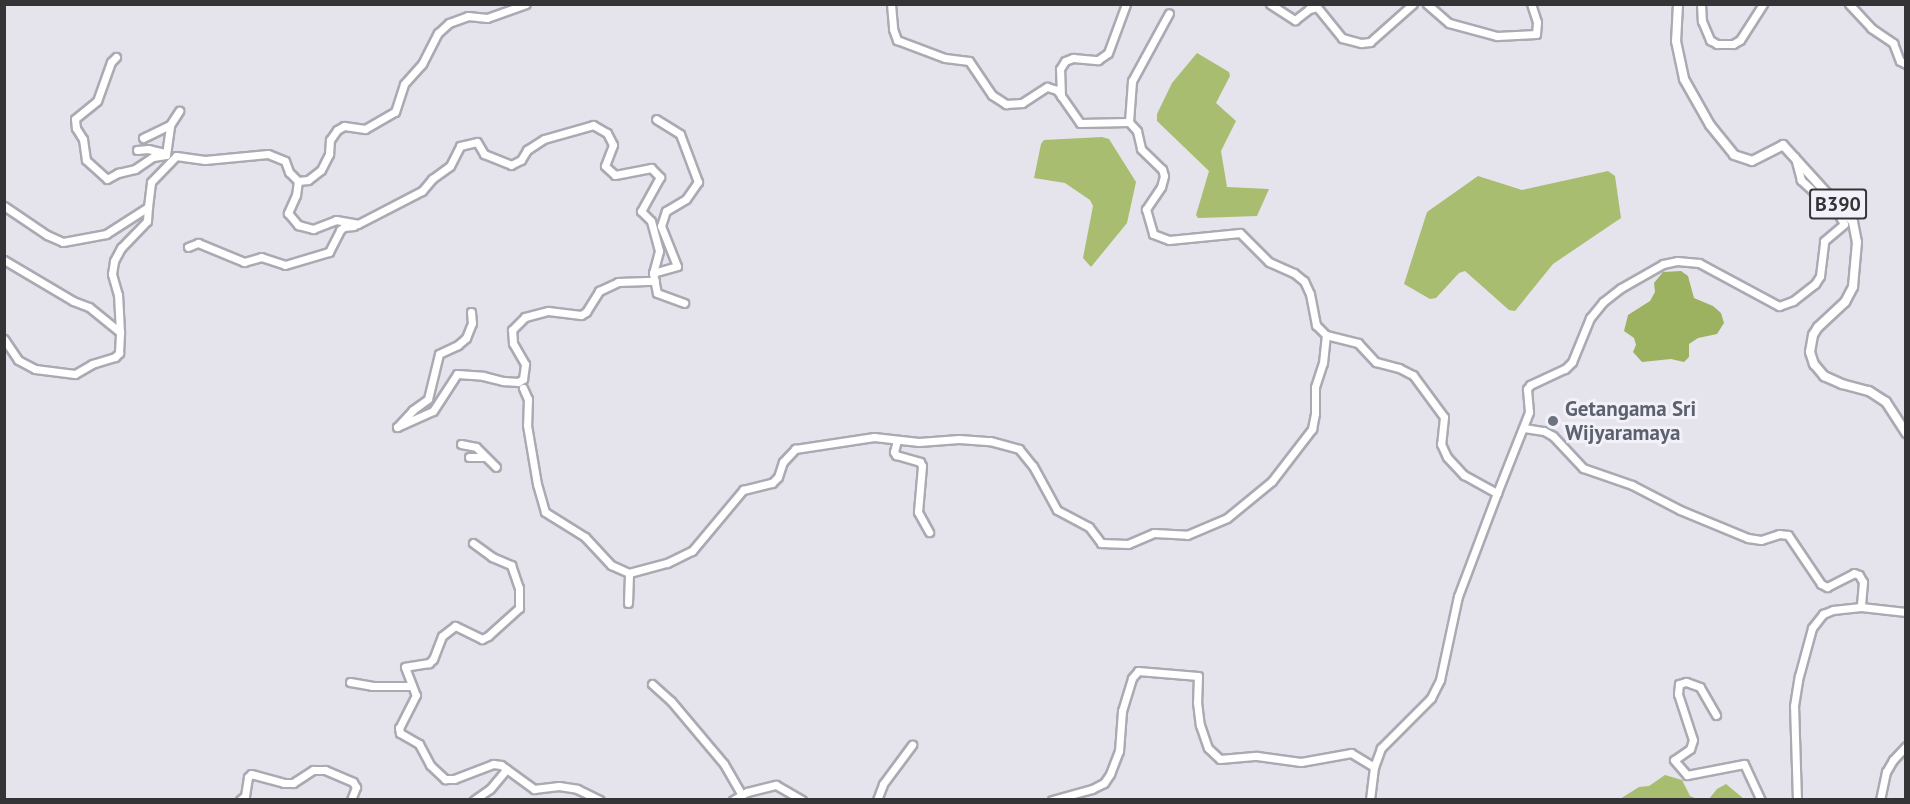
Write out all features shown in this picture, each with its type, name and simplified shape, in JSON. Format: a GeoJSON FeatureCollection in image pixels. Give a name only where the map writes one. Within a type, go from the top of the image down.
{"type":"FeatureCollection","features":[{"type":"Feature","properties":{"kind":"main road"},"geometry":{"type":"LineString","coordinates":[[1678,4],[1676,41],[1682,72],[1710,125],[1740,159],[1752,161],[1779,145],[1788,148],[1795,157]]}},
{"type":"Feature","properties":{"kind":"main road","name":"B390"},"geometry":{"type":"LineString","coordinates":[[1795,157],[1848,214],[1857,234],[1853,287],[1845,302],[1813,335],[1810,352],[1814,364],[1833,381],[1869,392],[1886,402],[1905,433]]}},
{"type":"Feature","properties":{"kind":"street"},"geometry":{"type":"LineString","coordinates":[[298,181],[308,180],[321,170],[329,153],[330,140],[337,130],[344,126],[365,129],[395,112],[404,84],[422,64],[438,33],[449,23],[468,16],[487,18],[526,4]]}},
{"type":"Feature","properties":{"kind":"street"},"geometry":{"type":"LineString","coordinates":[[891,4],[893,30],[897,40],[945,58],[969,61],[992,95],[1006,104],[1022,103],[1047,87],[1057,90],[1080,123],[1129,122]]}},
{"type":"Feature","properties":{"kind":"street"},"geometry":{"type":"LineString","coordinates":[[1061,96],[1060,69],[1065,61],[1073,58],[1098,60],[1107,53],[1126,4]]}},
{"type":"Feature","properties":{"kind":"street"},"geometry":{"type":"LineString","coordinates":[[1270,4],[1295,20],[1309,9],[1317,7],[1342,38],[1361,43],[1370,42],[1413,4]]}},
{"type":"Feature","properties":{"kind":"street"},"geometry":{"type":"LineString","coordinates":[[1427,4],[1449,23],[1497,36],[1536,33],[1537,22],[1531,4]]}},
{"type":"Feature","properties":{"kind":"street"},"geometry":{"type":"LineString","coordinates":[[1701,4],[1702,21],[1710,40],[1717,44],[1733,44],[1740,40],[1763,4]]}},
{"type":"Feature","properties":{"kind":"street"},"geometry":{"type":"LineString","coordinates":[[1849,4],[1871,28],[1893,43],[1900,61],[1905,64]]}},
{"type":"Feature","properties":{"kind":"street"},"geometry":{"type":"LineString","coordinates":[[1169,13],[1132,81],[1129,122],[1137,131],[1138,144],[1162,169],[1164,176],[1161,188],[1146,209],[1153,234],[1169,240],[1240,233],[1269,262],[1294,273],[1304,281],[1310,294],[1316,324],[1326,334],[1358,343],[1376,362],[1399,368],[1413,375],[1444,417],[1441,444],[1447,457],[1464,475],[1497,493]]}},
{"type":"Feature","properties":{"kind":"street"},"geometry":{"type":"LineString","coordinates":[[116,57],[97,101],[75,119],[76,128],[83,139],[86,160],[107,179],[118,173],[135,169],[153,157],[166,154]]}},
{"type":"Feature","properties":{"kind":"street"},"geometry":{"type":"LineString","coordinates":[[166,154],[170,125],[179,111]]}},
{"type":"Feature","properties":{"kind":"street"},"geometry":{"type":"LineString","coordinates":[[471,312],[472,322],[466,338],[440,354],[428,399],[413,410],[397,428],[433,411],[457,374],[474,374],[503,381],[518,382],[522,379],[525,364],[513,343],[512,330],[525,317],[548,311],[581,315],[586,312],[599,291],[618,282],[654,277],[677,266],[662,226],[666,211],[686,199],[698,182],[680,134],[656,119]]}},
{"type":"Feature","properties":{"kind":"street"},"geometry":{"type":"LineString","coordinates":[[143,138],[170,125]]}},
{"type":"Feature","properties":{"kind":"street"},"geometry":{"type":"LineString","coordinates":[[188,247],[198,243],[244,262],[261,257],[285,265],[329,252],[340,230],[358,224],[422,191],[432,179],[450,166],[460,146],[477,142],[484,154],[511,165],[521,160],[527,150],[544,139],[593,125],[607,133],[613,145],[605,166],[615,175],[651,168],[660,177],[640,212],[651,221],[659,251],[654,277],[657,293],[684,303]]}},
{"type":"Feature","properties":{"kind":"street"},"geometry":{"type":"LineString","coordinates":[[137,150],[148,149],[205,160],[268,154],[285,161],[289,172],[298,181]]}},
{"type":"Feature","properties":{"kind":"street"},"geometry":{"type":"LineString","coordinates":[[4,339],[18,360],[35,369],[75,374],[92,364],[115,357],[119,352],[120,332],[118,295],[112,274],[114,261],[121,248],[147,221],[151,182],[176,156]]}},
{"type":"Feature","properties":{"kind":"street"},"geometry":{"type":"LineString","coordinates":[[1370,800],[1374,767],[1381,748],[1431,698],[1440,680],[1464,577],[1524,428],[1529,412],[1527,397],[1530,385],[1565,369],[1572,362],[1590,318],[1604,302],[1621,288],[1663,264],[1677,261],[1699,263],[1779,306],[1793,301],[1815,284],[1820,276],[1824,241],[1844,224],[1839,215],[1801,180],[1795,157]]}},
{"type":"Feature","properties":{"kind":"street"},"geometry":{"type":"LineString","coordinates":[[298,181],[296,195],[288,213],[298,225],[312,230],[336,220],[358,224]]}},
{"type":"Feature","properties":{"kind":"street"},"geometry":{"type":"LineString","coordinates":[[4,206],[47,235],[63,242],[106,234],[148,207]]}},
{"type":"Feature","properties":{"kind":"street"},"geometry":{"type":"LineString","coordinates":[[4,260],[73,301],[89,307],[120,332]]}},
{"type":"Feature","properties":{"kind":"street"},"geometry":{"type":"LineString","coordinates":[[523,388],[528,399],[527,426],[537,484],[545,512],[585,537],[611,565],[629,573],[668,564],[692,551],[743,490],[771,483],[778,477],[783,462],[795,449],[874,437],[919,442],[959,439],[990,441],[1019,449],[1033,466],[1057,510],[1089,527],[1101,543],[1136,542],[1154,532],[1187,535],[1227,518],[1272,481],[1312,429],[1316,413],[1315,387],[1323,363],[1326,334]]}},
{"type":"Feature","properties":{"kind":"street"},"geometry":{"type":"LineString","coordinates":[[1524,428],[1544,431],[1552,436],[1583,468],[1632,485],[1680,510],[1748,538],[1761,540],[1779,534],[1788,535],[1821,584],[1827,587],[1854,573],[1859,574],[1863,582],[1861,607]]}},
{"type":"Feature","properties":{"kind":"street"},"geometry":{"type":"LineString","coordinates":[[897,440],[894,452],[896,455],[920,462],[922,466],[918,512],[929,532]]}},
{"type":"Feature","properties":{"kind":"street"},"geometry":{"type":"LineString","coordinates":[[461,444],[476,447],[496,467]]}},
{"type":"Feature","properties":{"kind":"street"},"geometry":{"type":"LineString","coordinates":[[469,457],[485,458]]}},
{"type":"Feature","properties":{"kind":"street"},"geometry":{"type":"LineString","coordinates":[[474,543],[492,557],[511,565],[519,588],[519,608],[482,639],[454,626],[442,636],[429,663],[405,667],[416,695],[399,728],[400,733],[419,744],[438,774],[446,779],[454,779],[493,764],[507,769],[526,786],[534,789],[559,786],[577,789],[600,800]]}},
{"type":"Feature","properties":{"kind":"street"},"geometry":{"type":"LineString","coordinates":[[628,603],[629,573]]}},
{"type":"Feature","properties":{"kind":"street"},"geometry":{"type":"LineString","coordinates":[[1797,800],[1794,706],[1799,676],[1812,628],[1823,614],[1861,607],[1905,612]]}},
{"type":"Feature","properties":{"kind":"street"},"geometry":{"type":"LineString","coordinates":[[1052,800],[1092,789],[1104,783],[1110,774],[1119,751],[1122,711],[1132,678],[1138,671],[1198,676],[1197,702],[1200,725],[1208,747],[1220,759],[1257,756],[1301,762],[1351,753],[1374,767]]}},
{"type":"Feature","properties":{"kind":"street"},"geometry":{"type":"LineString","coordinates":[[350,682],[372,686],[412,686]]}},
{"type":"Feature","properties":{"kind":"street"},"geometry":{"type":"LineString","coordinates":[[1716,715],[1700,687],[1686,682],[1679,684],[1678,694],[1693,740],[1690,749],[1674,760],[1687,775],[1744,764],[1761,800]]}},
{"type":"Feature","properties":{"kind":"street"},"geometry":{"type":"LineString","coordinates":[[652,684],[671,701],[724,764],[741,794]]}},
{"type":"Feature","properties":{"kind":"street"},"geometry":{"type":"LineString","coordinates":[[877,800],[883,784],[912,745]]}},
{"type":"Feature","properties":{"kind":"street"},"geometry":{"type":"LineString","coordinates":[[1880,800],[1886,772],[1905,746]]}},
{"type":"Feature","properties":{"kind":"street"},"geometry":{"type":"LineString","coordinates":[[474,800],[490,789],[507,769]]}},
{"type":"Feature","properties":{"kind":"street"},"geometry":{"type":"LineString","coordinates":[[240,800],[245,796],[248,777],[251,774],[284,783],[293,783],[313,770],[325,770],[353,782],[356,787],[351,800]]}},
{"type":"Feature","properties":{"kind":"street"},"geometry":{"type":"LineString","coordinates":[[733,800],[741,794],[776,785],[802,800]]}},
{"type":"Feature","properties":{"kind":"green space"},"geometry":{"type":"Polygon","coordinates":[[[1197,53],[1229,72],[1230,76],[1216,103],[1236,121],[1221,151],[1227,187],[1269,189],[1257,216],[1198,218],[1196,215],[1209,171],[1157,121],[1157,114],[1172,83],[1197,53]]]}},
{"type":"Feature","properties":{"kind":"green space"},"geometry":{"type":"Polygon","coordinates":[[[1102,137],[1109,139],[1136,182],[1127,223],[1091,267],[1083,258],[1093,206],[1090,200],[1065,183],[1034,178],[1041,144],[1044,140],[1102,137]]]}},
{"type":"Feature","properties":{"kind":"green space"},"geometry":{"type":"Polygon","coordinates":[[[1608,171],[1615,176],[1621,218],[1553,264],[1515,311],[1509,310],[1465,271],[1459,273],[1436,298],[1430,299],[1404,284],[1427,212],[1478,176],[1522,190],[1608,171]]]}},
{"type":"Feature","properties":{"kind":"green space"},"geometry":{"type":"Polygon","coordinates":[[[1681,271],[1688,276],[1694,298],[1713,306],[1721,313],[1724,323],[1717,334],[1698,338],[1689,344],[1689,357],[1684,362],[1671,359],[1642,362],[1633,352],[1636,345],[1634,338],[1624,331],[1628,315],[1650,301],[1655,292],[1654,283],[1663,272],[1681,271]]]}},
{"type":"Feature","properties":{"kind":"green space"},"geometry":{"type":"Polygon","coordinates":[[[1665,775],[1682,780],[1690,796],[1697,799],[1620,799],[1639,787],[1649,786],[1665,775]]]}},
{"type":"Feature","properties":{"kind":"green space"},"geometry":{"type":"Polygon","coordinates":[[[1726,784],[1744,799],[1709,799],[1717,789],[1726,784]]]}},
{"type":"Feature","properties":{"kind":"place","name":"Getangama Sri Wijyaramaya"},"geometry":{"type":"Point","coordinates":[1553,421]}}]}
